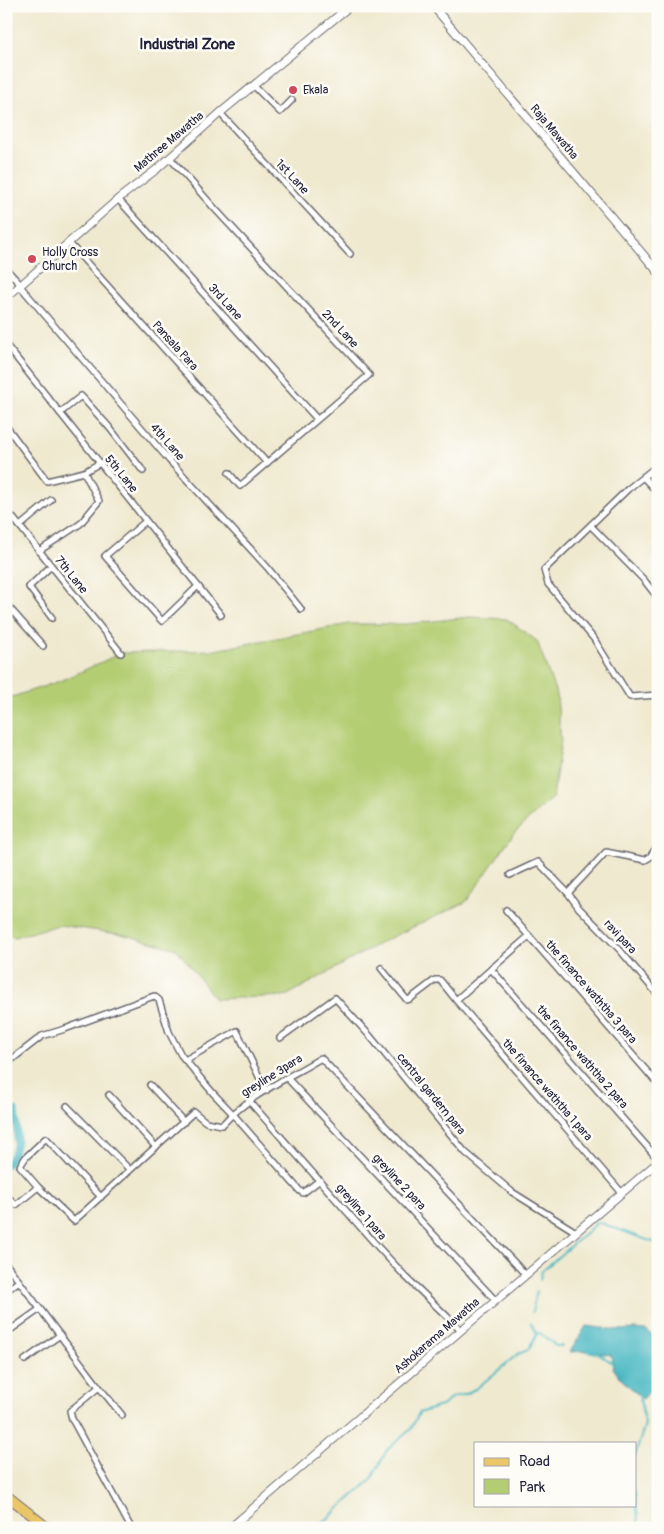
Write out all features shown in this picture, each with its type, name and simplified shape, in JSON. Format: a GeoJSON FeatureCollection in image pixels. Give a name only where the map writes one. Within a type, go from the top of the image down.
{"type":"FeatureCollection","features":[{"type":"Feature","properties":{"kind":"main road"},"geometry":{"type":"LineString","coordinates":[[6,1495],[48,1528]]}},
{"type":"Feature","properties":{"kind":"street","name":"Mathree Mawatha"},"geometry":{"type":"LineString","coordinates":[[6,298],[118,199],[170,158],[220,113],[350,6]]}},
{"type":"Feature","properties":{"kind":"street","name":"Raja Mawatha"},"geometry":{"type":"LineString","coordinates":[[433,6],[658,272]]}},
{"type":"Feature","properties":{"kind":"street"},"geometry":{"type":"LineString","coordinates":[[254,86],[280,112],[292,100]]}},
{"type":"Feature","properties":{"kind":"street","name":"1st Lane"},"geometry":{"type":"LineString","coordinates":[[220,113],[350,254]]}},
{"type":"Feature","properties":{"kind":"street","name":"2nd Lane"},"geometry":{"type":"LineString","coordinates":[[170,158],[370,375],[240,486],[229,473]]}},
{"type":"Feature","properties":{"kind":"street","name":"3rd Lane"},"geometry":{"type":"LineString","coordinates":[[118,199],[317,419]]}},
{"type":"Feature","properties":{"kind":"street","name":"Pansala Para"},"geometry":{"type":"LineString","coordinates":[[68,242],[267,463]]}},
{"type":"Feature","properties":{"kind":"street","name":"4th Lane"},"geometry":{"type":"LineString","coordinates":[[6,269],[169,460],[268,567],[301,610]]}},
{"type":"Feature","properties":{"kind":"street","name":"5th Lane"},"geometry":{"type":"LineString","coordinates":[[6,345],[222,615]]}},
{"type":"Feature","properties":{"kind":"street"},"geometry":{"type":"LineString","coordinates":[[60,413],[81,396],[109,427],[143,471]]}},
{"type":"Feature","properties":{"kind":"street"},"geometry":{"type":"LineString","coordinates":[[6,426],[47,481],[84,472],[100,463]]}},
{"type":"Feature","properties":{"kind":"street"},"geometry":{"type":"LineString","coordinates":[[658,465],[544,570],[548,584],[594,639],[630,697],[658,696]]}},
{"type":"Feature","properties":{"kind":"street"},"geometry":{"type":"LineString","coordinates":[[39,551],[80,524],[99,501],[84,472]]}},
{"type":"Feature","properties":{"kind":"street"},"geometry":{"type":"LineString","coordinates":[[643,477],[658,493]]}},
{"type":"Feature","properties":{"kind":"street"},"geometry":{"type":"LineString","coordinates":[[20,526],[51,500]]}},
{"type":"Feature","properties":{"kind":"street","name":"7th Lane"},"geometry":{"type":"LineString","coordinates":[[6,509],[122,653]]}},
{"type":"Feature","properties":{"kind":"street"},"geometry":{"type":"LineString","coordinates":[[146,522],[105,556],[162,622],[198,586]]}},
{"type":"Feature","properties":{"kind":"street"},"geometry":{"type":"LineString","coordinates":[[591,526],[644,580],[658,598]]}},
{"type":"Feature","properties":{"kind":"street"},"geometry":{"type":"LineString","coordinates":[[51,566],[29,588],[52,618]]}},
{"type":"Feature","properties":{"kind":"street"},"geometry":{"type":"LineString","coordinates":[[6,604],[43,646]]}},
{"type":"Feature","properties":{"kind":"street"},"geometry":{"type":"LineString","coordinates":[[568,893],[606,852],[645,860],[650,857],[658,845]]}},
{"type":"Feature","properties":{"kind":"street","name":"ravi para"},"geometry":{"type":"LineString","coordinates":[[510,875],[538,862],[619,949],[658,995]]}},
{"type":"Feature","properties":{"kind":"street","name":"the finance waththa 3 para"},"geometry":{"type":"LineString","coordinates":[[506,910],[658,1084]]}},
{"type":"Feature","properties":{"kind":"street"},"geometry":{"type":"LineString","coordinates":[[456,1000],[529,936]]}},
{"type":"Feature","properties":{"kind":"street","name":"the finance waththa 1 para"},"geometry":{"type":"LineString","coordinates":[[381,968],[407,1000],[435,980],[440,980],[622,1192]]}},
{"type":"Feature","properties":{"kind":"street","name":"the finance waththa 2 para"},"geometry":{"type":"LineString","coordinates":[[492,969],[658,1160]]}},
{"type":"Feature","properties":{"kind":"street"},"geometry":{"type":"LineString","coordinates":[[6,1064],[42,1036],[154,996],[159,1000],[169,1032],[186,1060],[213,1094],[303,1193],[320,1180]]}},
{"type":"Feature","properties":{"kind":"street","name":"central gardern para"},"geometry":{"type":"LineString","coordinates":[[280,1038],[335,998],[388,1058],[465,1152],[512,1192],[576,1232]]}},
{"type":"Feature","properties":{"kind":"street"},"geometry":{"type":"LineString","coordinates":[[186,1060],[237,1030],[266,1091]]}},
{"type":"Feature","properties":{"kind":"street","name":"greyline 3para"},"geometry":{"type":"LineString","coordinates":[[184,1122],[194,1112],[206,1122],[222,1125],[232,1114],[321,1058],[526,1275]]}},
{"type":"Feature","properties":{"kind":"street","name":"greyline 2 para"},"geometry":{"type":"LineString","coordinates":[[287,1078],[496,1301]]}},
{"type":"Feature","properties":{"kind":"street"},"geometry":{"type":"LineString","coordinates":[[100,1197],[46,1138],[26,1157],[20,1166],[38,1187],[74,1221],[184,1122],[150,1085]]}},
{"type":"Feature","properties":{"kind":"street"},"geometry":{"type":"LineString","coordinates":[[108,1095],[156,1147]]}},
{"type":"Feature","properties":{"kind":"street","name":"greyline 1 para"},"geometry":{"type":"LineString","coordinates":[[250,1102],[405,1276],[461,1330]]}},
{"type":"Feature","properties":{"kind":"street"},"geometry":{"type":"LineString","coordinates":[[67,1106],[130,1170]]}},
{"type":"Feature","properties":{"kind":"street","name":"Ashokarama Mawatha"},"geometry":{"type":"LineString","coordinates":[[230,1528],[658,1160]]}},
{"type":"Feature","properties":{"kind":"street"},"geometry":{"type":"LineString","coordinates":[[10,1199],[16,1205],[38,1187]]}},
{"type":"Feature","properties":{"kind":"street"},"geometry":{"type":"LineString","coordinates":[[6,1264],[122,1415]]}},
{"type":"Feature","properties":{"kind":"street"},"geometry":{"type":"LineString","coordinates":[[6,1291],[19,1281]]}},
{"type":"Feature","properties":{"kind":"street"},"geometry":{"type":"LineString","coordinates":[[6,1333],[40,1309]]}},
{"type":"Feature","properties":{"kind":"street"},"geometry":{"type":"LineString","coordinates":[[25,1360],[60,1335]]}},
{"type":"Feature","properties":{"kind":"street"},"geometry":{"type":"LineString","coordinates":[[99,1387],[70,1410],[72,1419],[131,1528]]}},
{"type":"Feature","properties":{"kind":"green space"},"geometry":{"type":"Polygon","coordinates":[[[470,617],[507,619],[537,641],[557,696],[561,741],[553,797],[514,833],[466,902],[384,941],[286,996],[215,999],[177,949],[125,935],[59,925],[15,937],[6,935],[6,699],[63,680],[121,653],[215,650],[349,624],[406,624],[470,617]]]}},
{"type":"Feature","properties":{"kind":"water"},"geometry":{"type":"Polygon","coordinates":[[[586,1326],[619,1330],[647,1330],[658,1342],[658,1381],[643,1399],[621,1379],[613,1368],[611,1355],[588,1351],[570,1352],[586,1326]]]}},
{"type":"Feature","properties":{"kind":"waterway"},"geometry":{"type":"LineString","coordinates":[[6,1165],[11,1159],[16,1146],[15,1110]]}},
{"type":"Feature","properties":{"kind":"waterway"},"geometry":{"type":"LineString","coordinates":[[540,1280],[542,1271],[598,1222],[658,1244]]}},
{"type":"Feature","properties":{"kind":"waterway"},"geometry":{"type":"LineString","coordinates":[[532,1312],[537,1291]]}},
{"type":"Feature","properties":{"kind":"waterway"},"geometry":{"type":"LineString","coordinates":[[531,1323],[537,1334]]}},
{"type":"Feature","properties":{"kind":"waterway"},"geometry":{"type":"LineString","coordinates":[[317,1528],[371,1480],[387,1450],[411,1429],[419,1413],[444,1405],[452,1397],[463,1395],[477,1388],[518,1354],[528,1350],[537,1334],[540,1333],[556,1346],[562,1346]]}},
{"type":"Feature","properties":{"kind":"waterway"},"geometry":{"type":"LineString","coordinates":[[588,1351],[600,1354],[612,1363]]}},
{"type":"Feature","properties":{"kind":"waterway"},"geometry":{"type":"LineString","coordinates":[[636,1453],[645,1424],[639,1394]]}},
{"type":"Feature","properties":{"kind":"waterway"},"geometry":{"type":"LineString","coordinates":[[636,1500],[639,1528]]}},
{"type":"Feature","properties":{"kind":"place","name":"Ekala"},"geometry":{"type":"Point","coordinates":[293,90]}},
{"type":"Feature","properties":{"kind":"place","name":"Holly Cross Church"},"geometry":{"type":"Point","coordinates":[32,259]}},
{"type":"Feature","properties":{"kind":"district","name":"Industrial Zone"},"geometry":{"type":"Point","coordinates":[187,44]}}]}
